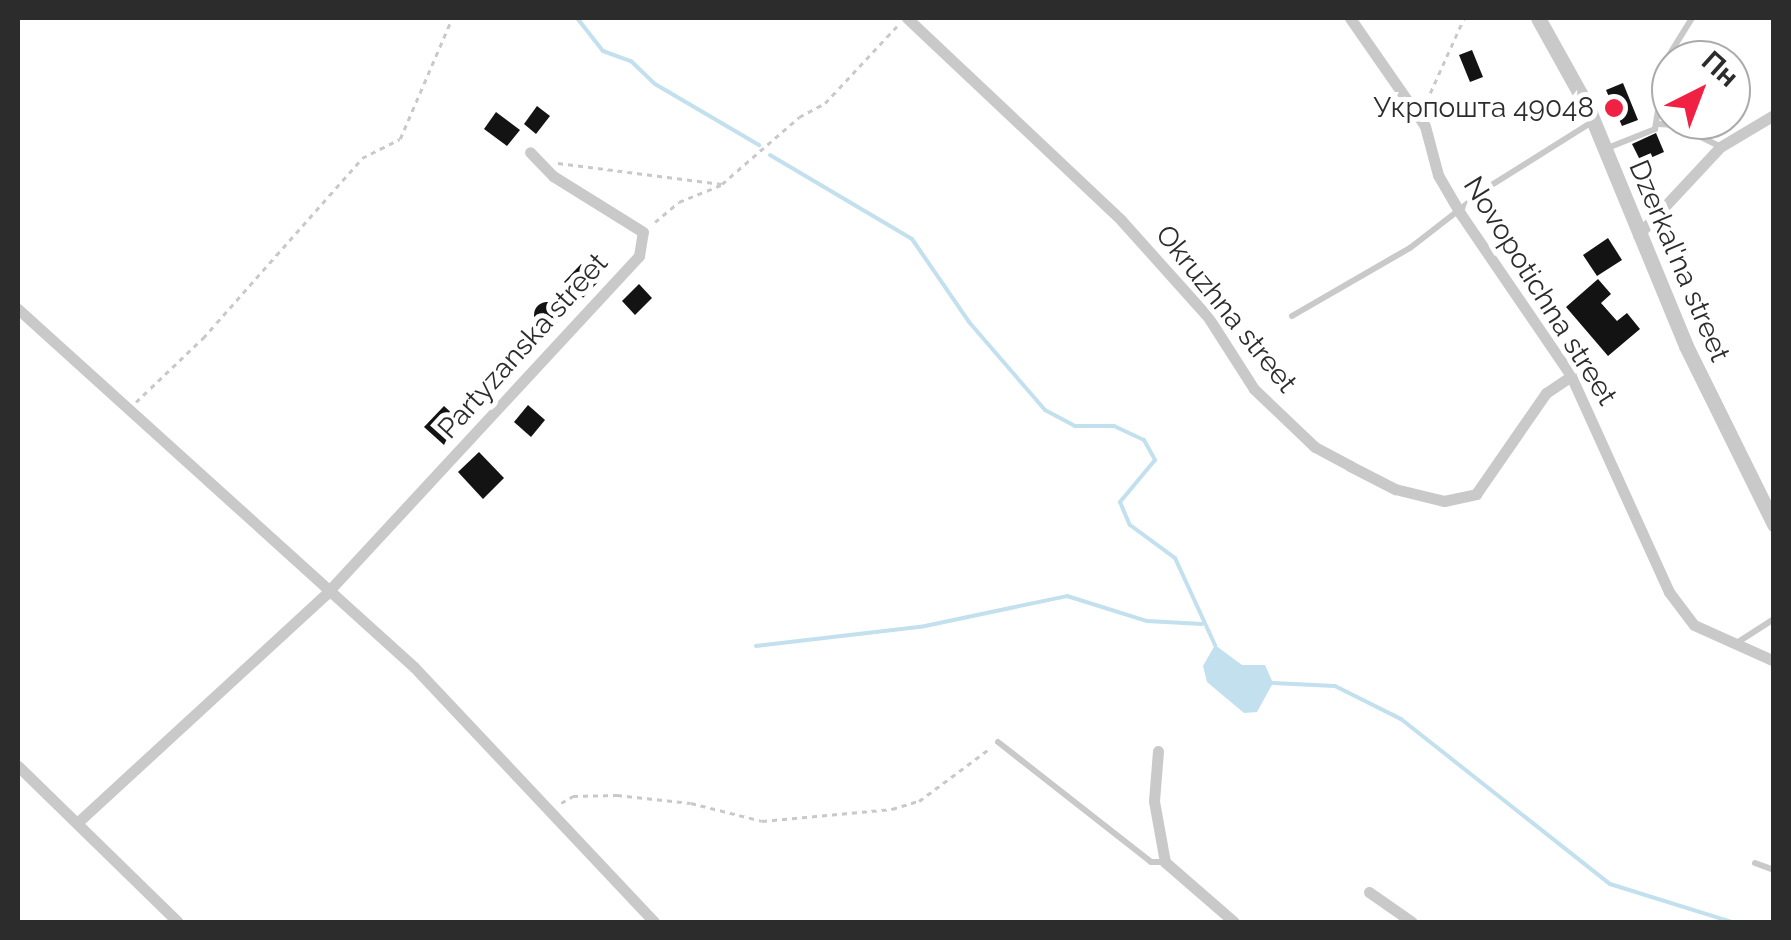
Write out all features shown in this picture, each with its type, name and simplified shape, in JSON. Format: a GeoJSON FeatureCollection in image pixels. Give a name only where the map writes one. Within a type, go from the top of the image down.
{"type":"FeatureCollection","features":[{"type":"Feature","properties":{"kind":"street","name":"Okruzhna street"},"geometry":{"type":"LineString","coordinates":[[909,18],[1121,220],[1208,317],[1254,389],[1315,447],[1350,466],[1395,488],[1444,501],[1476,494],[1546,393],[1570,376]]}},
{"type":"Feature","properties":{"kind":"street","name":"Novopotichna street"},"geometry":{"type":"LineString","coordinates":[[1350,18],[1425,126],[1438,175],[1460,212],[1570,376],[1669,592],[1694,625],[1774,660]]}},
{"type":"Feature","properties":{"kind":"street","name":"Dzerkal'na street"},"geometry":{"type":"LineString","coordinates":[[1538,18],[1593,121],[1638,235],[1769,502],[1774,524]]}},
{"type":"Feature","properties":{"kind":"street"},"geometry":{"type":"LineString","coordinates":[[1638,235],[1720,146],[1774,115]]}},
{"type":"Feature","properties":{"kind":"street"},"geometry":{"type":"LineString","coordinates":[[530,152],[643,232]]}},
{"type":"Feature","properties":{"kind":"street","name":"Partyzanska street"},"geometry":{"type":"LineString","coordinates":[[76,823],[331,590],[639,256],[643,232]]}},
{"type":"Feature","properties":{"kind":"street"},"geometry":{"type":"LineString","coordinates":[[18,309],[132,406],[414,667],[654,922]]}},
{"type":"Feature","properties":{"kind":"street"},"geometry":{"type":"LineString","coordinates":[[1158,751],[1154,801],[1165,862],[1234,922]]}},
{"type":"Feature","properties":{"kind":"street"},"geometry":{"type":"LineString","coordinates":[[18,766],[178,922]]}},
{"type":"Feature","properties":{"kind":"street"},"geometry":{"type":"LineString","coordinates":[[1369,892],[1412,922]]}},
{"type":"Feature","properties":{"kind":"lane"},"geometry":{"type":"LineString","coordinates":[[1678,40],[1692,18]]}},
{"type":"Feature","properties":{"kind":"lane"},"geometry":{"type":"LineString","coordinates":[[1292,316],[1460,212],[1490,186],[1593,121]]}},
{"type":"Feature","properties":{"kind":"lane"},"geometry":{"type":"LineString","coordinates":[[1605,149],[1651,126]]}},
{"type":"Feature","properties":{"kind":"lane"},"geometry":{"type":"LineString","coordinates":[[1708,140],[1720,146]]}},
{"type":"Feature","properties":{"kind":"lane"},"geometry":{"type":"LineString","coordinates":[[1734,644],[1774,619]]}},
{"type":"Feature","properties":{"kind":"lane"},"geometry":{"type":"LineString","coordinates":[[998,742],[1150,862],[1165,862]]}},
{"type":"Feature","properties":{"kind":"lane"},"geometry":{"type":"LineString","coordinates":[[1755,864],[1774,870]]}},
{"type":"Feature","properties":{"kind":"path"},"geometry":{"type":"LineString","coordinates":[[132,406],[203,338],[362,158],[400,139],[452,18]]}},
{"type":"Feature","properties":{"kind":"path"},"geometry":{"type":"LineString","coordinates":[[643,232],[679,202],[722,184],[825,102],[909,18]]}},
{"type":"Feature","properties":{"kind":"path"},"geometry":{"type":"LineString","coordinates":[[1425,126],[1429,85],[1464,18]]}},
{"type":"Feature","properties":{"kind":"path"},"geometry":{"type":"LineString","coordinates":[[542,164],[722,184]]}},
{"type":"Feature","properties":{"kind":"path"},"geometry":{"type":"LineString","coordinates":[[547,811],[572,796],[617,795],[691,803],[762,821],[892,809],[919,801],[998,742]]}},
{"type":"Feature","properties":{"kind":"water"},"geometry":{"type":"Polygon","coordinates":[[[1215,645],[1242,665],[1265,665],[1273,683],[1257,712],[1244,713],[1207,682],[1203,666],[1215,645]]]}},
{"type":"Feature","properties":{"kind":"building"},"geometry":{"type":"Polygon","coordinates":[[[1472,50],[1483,77],[1470,82],[1459,55],[1472,50]]]}},
{"type":"Feature","properties":{"kind":"building"},"geometry":{"type":"Polygon","coordinates":[[[1623,83],[1638,120],[1622,126],[1606,90],[1623,83]]]}},
{"type":"Feature","properties":{"kind":"building"},"geometry":{"type":"Polygon","coordinates":[[[537,106],[550,116],[536,134],[524,124],[537,106]]]}},
{"type":"Feature","properties":{"kind":"building"},"geometry":{"type":"Polygon","coordinates":[[[496,112],[520,130],[507,146],[484,129],[496,112]]]}},
{"type":"Feature","properties":{"kind":"building"},"geometry":{"type":"Polygon","coordinates":[[[1651,135],[1651,140],[1659,140],[1664,152],[1641,162],[1632,144],[1651,135]]]}},
{"type":"Feature","properties":{"kind":"building"},"geometry":{"type":"Polygon","coordinates":[[[1608,238],[1622,260],[1597,276],[1583,255],[1608,238]]]}},
{"type":"Feature","properties":{"kind":"building"},"geometry":{"type":"Polygon","coordinates":[[[581,264],[599,281],[582,299],[564,282],[581,264]]]}},
{"type":"Feature","properties":{"kind":"building"},"geometry":{"type":"Polygon","coordinates":[[[1598,279],[1611,294],[1601,303],[1617,321],[1627,313],[1640,329],[1608,356],[1566,307],[1598,279]]]}},
{"type":"Feature","properties":{"kind":"building"},"geometry":{"type":"Polygon","coordinates":[[[639,284],[652,298],[635,315],[622,301],[639,284]]]}},
{"type":"Feature","properties":{"kind":"building"},"geometry":{"type":"Polygon","coordinates":[[[547,302],[556,306],[560,315],[556,324],[547,328],[538,324],[534,315],[538,306],[547,302]]]}},
{"type":"Feature","properties":{"kind":"building"},"geometry":{"type":"Polygon","coordinates":[[[507,355],[515,358],[515,374],[507,377],[499,374],[496,366],[499,358],[507,355]]]}},
{"type":"Feature","properties":{"kind":"building"},"geometry":{"type":"Polygon","coordinates":[[[528,405],[545,420],[531,437],[514,422],[528,405]]]}},
{"type":"Feature","properties":{"kind":"building"},"geometry":{"type":"Polygon","coordinates":[[[444,406],[457,418],[444,445],[424,427],[444,406]]]}},
{"type":"Feature","properties":{"kind":"building"},"geometry":{"type":"Polygon","coordinates":[[[479,452],[504,478],[483,499],[458,472],[479,452]]]}},
{"type":"Feature","properties":{"kind":"waterway"},"geometry":{"type":"LineString","coordinates":[[577,18],[603,51],[631,61],[655,84],[759,145]]}},
{"type":"Feature","properties":{"kind":"waterway"},"geometry":{"type":"LineString","coordinates":[[770,155],[912,239],[969,322],[1045,410],[1075,426],[1114,426],[1144,440],[1155,460],[1120,502],[1130,525],[1175,558],[1215,645]]}},
{"type":"Feature","properties":{"kind":"waterway"},"geometry":{"type":"LineString","coordinates":[[756,646],[925,626],[1067,596],[1147,621],[1202,624]]}},
{"type":"Feature","properties":{"kind":"waterway"},"geometry":{"type":"LineString","coordinates":[[1273,683],[1335,686],[1401,719],[1610,884],[1732,922]]}},
{"type":"Feature","properties":{"kind":"place","name":"Укрпошта 49048"},"geometry":{"type":"Point","coordinates":[1614,108]}}]}
